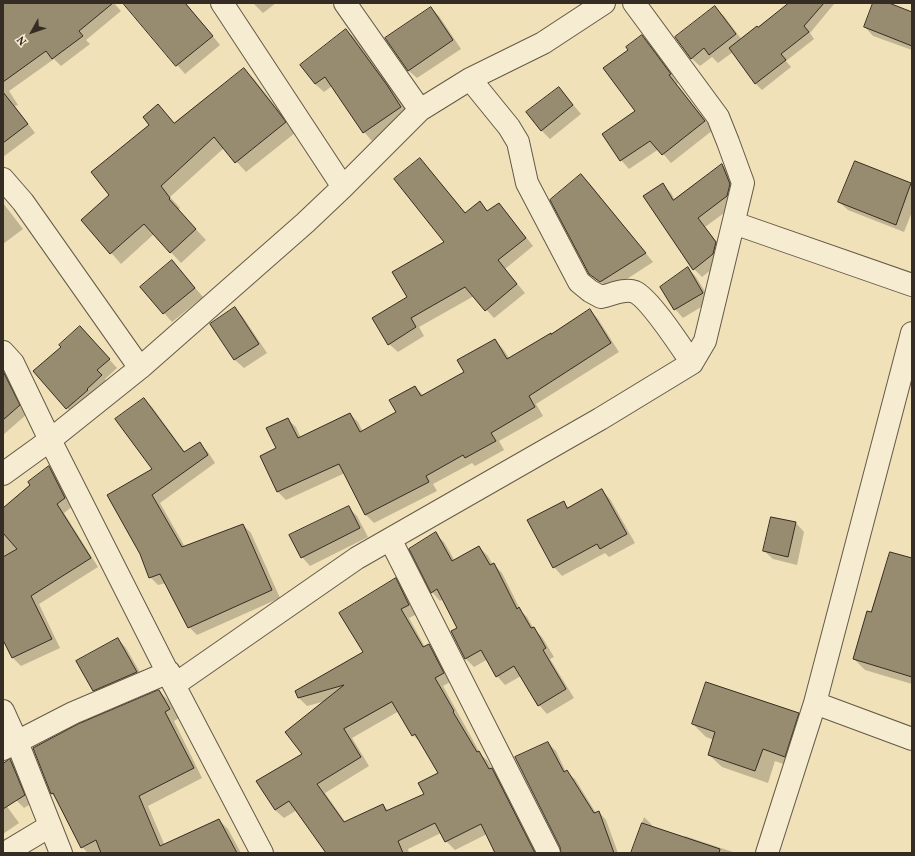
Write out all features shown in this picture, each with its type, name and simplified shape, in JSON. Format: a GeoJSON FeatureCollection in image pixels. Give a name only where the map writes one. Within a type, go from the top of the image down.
{"type":"FeatureCollection","features":[{"type":"Feature","properties":{"kind":"street"},"geometry":{"type":"LineString","coordinates":[[222,3],[343,187]]}},
{"type":"Feature","properties":{"kind":"street"},"geometry":{"type":"LineString","coordinates":[[345,3],[420,110]]}},
{"type":"Feature","properties":{"kind":"street"},"geometry":{"type":"LineString","coordinates":[[3,474],[50,440],[140,368],[305,223],[420,110],[470,79],[543,43],[604,3]]}},
{"type":"Feature","properties":{"kind":"street"},"geometry":{"type":"LineString","coordinates":[[10,745],[73,713],[171,678],[357,558],[600,419],[692,363],[705,341],[743,183],[718,116],[634,3]]}},
{"type":"Feature","properties":{"kind":"street"},"geometry":{"type":"LineString","coordinates":[[470,79],[509,127],[518,142],[527,184],[580,282],[590,291],[601,297],[620,292],[634,292],[649,303],[692,363]]}},
{"type":"Feature","properties":{"kind":"street"},"geometry":{"type":"LineString","coordinates":[[3,178],[27,209],[140,368]]}},
{"type":"Feature","properties":{"kind":"street"},"geometry":{"type":"LineString","coordinates":[[734,224],[912,285]]}},
{"type":"Feature","properties":{"kind":"street"},"geometry":{"type":"LineString","coordinates":[[773,851],[815,703],[912,333]]}},
{"type":"Feature","properties":{"kind":"street"},"geometry":{"type":"LineString","coordinates":[[3,352],[13,363],[50,440],[262,853]]}},
{"type":"Feature","properties":{"kind":"street"},"geometry":{"type":"LineString","coordinates":[[390,539],[549,853]]}},
{"type":"Feature","properties":{"kind":"street"},"geometry":{"type":"LineString","coordinates":[[815,703],[912,739]]}},
{"type":"Feature","properties":{"kind":"street"},"geometry":{"type":"LineString","coordinates":[[3,711],[10,745],[50,826],[61,853]]}},
{"type":"Feature","properties":{"kind":"street"},"geometry":{"type":"LineString","coordinates":[[5,853],[50,826]]}},
{"type":"Feature","properties":{"kind":"building"},"geometry":{"type":"Polygon","coordinates":[[[3,3],[113,3],[79,31],[83,36],[52,59],[46,51],[3,82],[3,3]]]}},
{"type":"Feature","properties":{"kind":"building"},"geometry":{"type":"Polygon","coordinates":[[[123,3],[185,3],[213,36],[176,66],[123,3]]]}},
{"type":"Feature","properties":{"kind":"building"},"geometry":{"type":"Polygon","coordinates":[[[789,3],[824,3],[804,26],[809,32],[781,54],[786,60],[755,84],[729,48],[789,3]]]}},
{"type":"Feature","properties":{"kind":"building"},"geometry":{"type":"Polygon","coordinates":[[[873,3],[889,3],[912,12],[912,46],[864,27],[873,3]]]}},
{"type":"Feature","properties":{"kind":"building"},"geometry":{"type":"Polygon","coordinates":[[[715,6],[736,34],[709,55],[704,48],[691,59],[675,37],[715,6]]]}},
{"type":"Feature","properties":{"kind":"building"},"geometry":{"type":"Polygon","coordinates":[[[431,7],[453,40],[408,71],[385,38],[431,7]]]}},
{"type":"Feature","properties":{"kind":"building"},"geometry":{"type":"Polygon","coordinates":[[[346,29],[387,85],[401,107],[363,133],[325,77],[315,84],[300,65],[346,29]]]}},
{"type":"Feature","properties":{"kind":"building"},"geometry":{"type":"Polygon","coordinates":[[[642,35],[671,74],[669,75],[705,121],[662,155],[650,141],[620,161],[602,134],[635,111],[603,68],[628,50],[626,47],[642,35]]]}},
{"type":"Feature","properties":{"kind":"building"},"geometry":{"type":"Polygon","coordinates":[[[244,68],[286,122],[235,163],[214,137],[161,186],[170,198],[169,199],[196,229],[170,253],[144,224],[110,254],[81,220],[109,195],[91,172],[149,125],[143,117],[158,104],[174,123],[244,68]]]}},
{"type":"Feature","properties":{"kind":"building"},"geometry":{"type":"Polygon","coordinates":[[[559,87],[573,105],[541,131],[526,112],[559,87]]]}},
{"type":"Feature","properties":{"kind":"building"},"geometry":{"type":"Polygon","coordinates":[[[3,92],[28,124],[3,143],[3,92]]]}},
{"type":"Feature","properties":{"kind":"building"},"geometry":{"type":"Polygon","coordinates":[[[420,158],[465,213],[480,201],[487,211],[499,203],[526,238],[498,260],[517,284],[485,311],[465,287],[411,318],[416,327],[388,345],[372,318],[407,297],[392,272],[444,242],[394,179],[420,158]]]}},
{"type":"Feature","properties":{"kind":"building"},"geometry":{"type":"Polygon","coordinates":[[[855,161],[911,183],[896,225],[838,202],[855,161]]]}},
{"type":"Feature","properties":{"kind":"building"},"geometry":{"type":"Polygon","coordinates":[[[722,164],[730,184],[727,196],[698,218],[716,242],[713,254],[693,270],[643,196],[663,183],[673,200],[722,164]]]}},
{"type":"Feature","properties":{"kind":"building"},"geometry":{"type":"Polygon","coordinates":[[[581,174],[646,253],[600,282],[589,274],[550,200],[581,174]]]}},
{"type":"Feature","properties":{"kind":"building"},"geometry":{"type":"Polygon","coordinates":[[[172,260],[195,288],[163,314],[140,287],[172,260]]]}},
{"type":"Feature","properties":{"kind":"building"},"geometry":{"type":"Polygon","coordinates":[[[688,267],[703,293],[674,310],[660,287],[688,267]]]}},
{"type":"Feature","properties":{"kind":"building"},"geometry":{"type":"Polygon","coordinates":[[[235,307],[259,344],[234,360],[210,324],[235,307]]]}},
{"type":"Feature","properties":{"kind":"building"},"geometry":{"type":"Polygon","coordinates":[[[590,309],[611,343],[529,396],[535,407],[491,433],[496,441],[465,458],[463,455],[426,476],[429,482],[365,515],[339,464],[277,492],[260,456],[276,448],[266,428],[288,418],[298,438],[350,413],[360,432],[396,412],[389,400],[415,386],[421,396],[464,372],[457,360],[495,339],[507,359],[551,334],[590,309]]]}},
{"type":"Feature","properties":{"kind":"building"},"geometry":{"type":"Polygon","coordinates":[[[80,326],[110,359],[97,370],[102,375],[87,389],[88,390],[66,409],[33,371],[61,347],[59,345],[80,326]]]}},
{"type":"Feature","properties":{"kind":"building"},"geometry":{"type":"Polygon","coordinates":[[[3,371],[20,405],[3,420],[3,371]]]}},
{"type":"Feature","properties":{"kind":"building"},"geometry":{"type":"Polygon","coordinates":[[[144,398],[184,452],[200,442],[208,455],[152,495],[182,547],[243,524],[272,590],[188,628],[160,574],[149,578],[140,554],[107,495],[152,469],[115,419],[144,398]]]}},
{"type":"Feature","properties":{"kind":"building"},"geometry":{"type":"Polygon","coordinates":[[[49,466],[65,498],[57,504],[91,558],[31,596],[52,639],[12,658],[3,640],[3,557],[17,549],[3,533],[3,508],[30,485],[28,482],[49,466]]]}},
{"type":"Feature","properties":{"kind":"building"},"geometry":{"type":"Polygon","coordinates":[[[602,489],[627,534],[600,549],[597,544],[553,568],[527,520],[564,501],[567,508],[602,489]]]}},
{"type":"Feature","properties":{"kind":"building"},"geometry":{"type":"Polygon","coordinates":[[[349,506],[360,528],[301,558],[289,535],[349,506]]]}},
{"type":"Feature","properties":{"kind":"building"},"geometry":{"type":"Polygon","coordinates":[[[771,517],[796,522],[788,557],[763,551],[771,517]]]}},
{"type":"Feature","properties":{"kind":"building"},"geometry":{"type":"Polygon","coordinates":[[[436,532],[452,561],[479,546],[490,565],[494,563],[517,609],[519,607],[531,628],[534,627],[546,648],[543,650],[566,689],[538,706],[514,666],[496,677],[481,650],[465,659],[451,631],[457,628],[437,589],[431,593],[409,549],[436,532]]]}},
{"type":"Feature","properties":{"kind":"building"},"geometry":{"type":"Polygon","coordinates":[[[890,552],[912,558],[912,677],[853,659],[867,611],[871,612],[890,552]]]}},
{"type":"Feature","properties":{"kind":"building"},"geometry":{"type":"Polygon","coordinates":[[[396,578],[409,605],[401,609],[423,647],[429,644],[444,673],[435,678],[477,752],[479,751],[489,769],[492,768],[535,853],[495,853],[481,824],[445,842],[435,823],[398,841],[403,853],[326,853],[289,801],[275,810],[256,781],[302,754],[285,732],[344,685],[298,698],[295,691],[363,652],[339,613],[396,578]],[[392,702],[344,729],[361,757],[317,784],[344,822],[383,804],[386,811],[424,794],[418,783],[438,773],[415,734],[412,736],[392,702]]]}},
{"type":"Feature","properties":{"kind":"building"},"geometry":{"type":"Polygon","coordinates":[[[118,638],[137,672],[93,691],[76,661],[118,638]]]}},
{"type":"Feature","properties":{"kind":"building"},"geometry":{"type":"Polygon","coordinates":[[[706,682],[799,713],[785,757],[763,749],[755,771],[708,755],[715,732],[692,724],[706,682]]]}},
{"type":"Feature","properties":{"kind":"building"},"geometry":{"type":"Polygon","coordinates":[[[159,690],[170,709],[165,712],[194,768],[139,796],[160,846],[219,819],[237,853],[101,853],[96,840],[81,848],[53,793],[51,794],[33,748],[78,724],[159,690]]]}},
{"type":"Feature","properties":{"kind":"building"},"geometry":{"type":"Polygon","coordinates":[[[548,742],[564,772],[567,770],[594,813],[599,811],[614,853],[561,853],[560,847],[515,757],[548,742]]]}},
{"type":"Feature","properties":{"kind":"building"},"geometry":{"type":"Polygon","coordinates":[[[10,759],[25,795],[3,809],[3,764],[10,759]]]}},
{"type":"Feature","properties":{"kind":"building"},"geometry":{"type":"Polygon","coordinates":[[[642,823],[720,849],[719,853],[631,853],[642,823]]]}}]}
